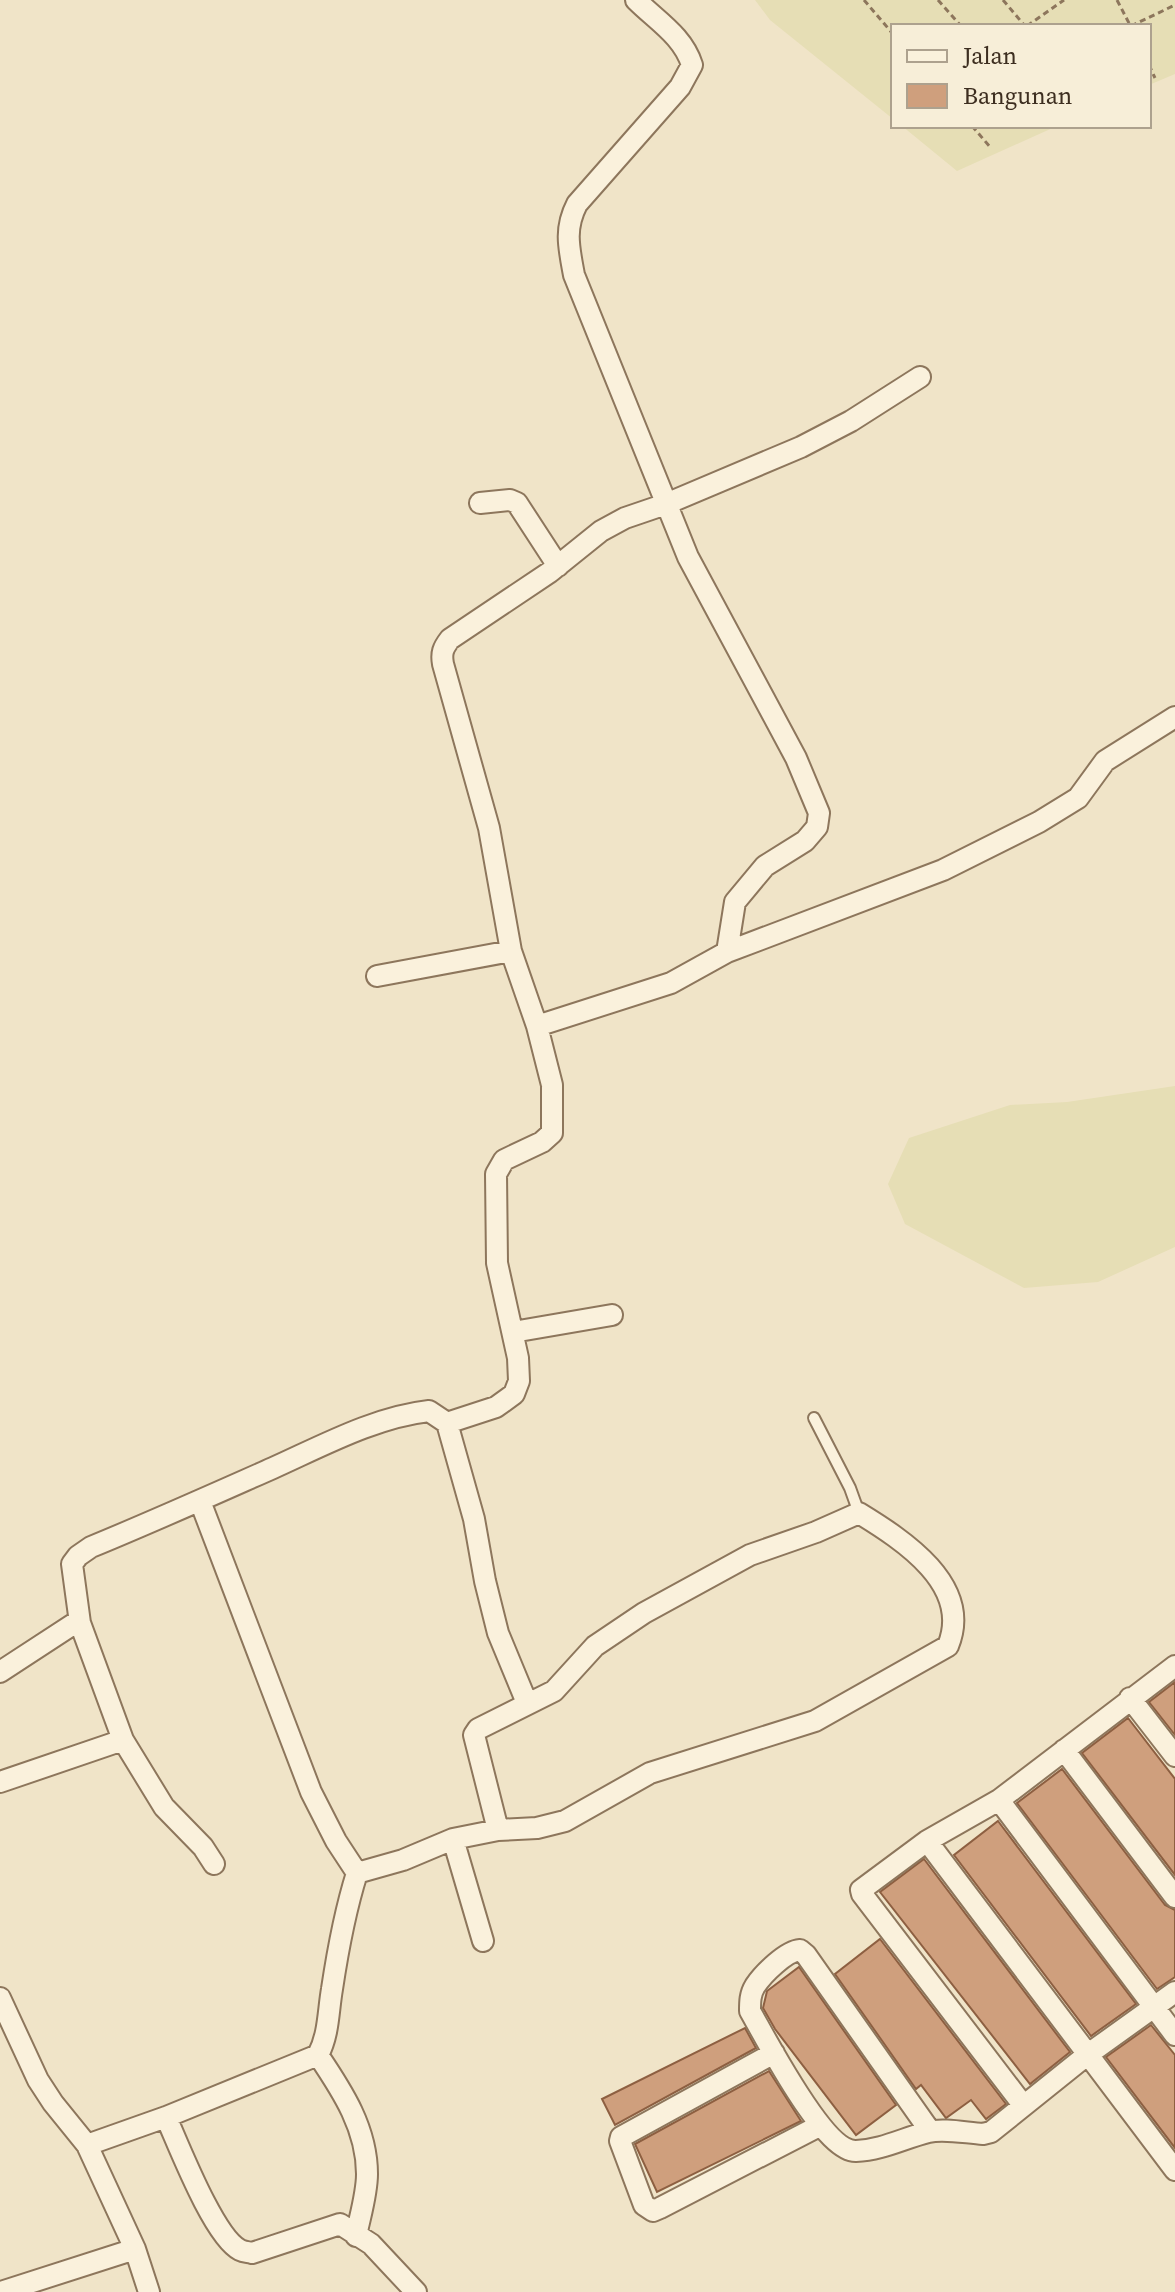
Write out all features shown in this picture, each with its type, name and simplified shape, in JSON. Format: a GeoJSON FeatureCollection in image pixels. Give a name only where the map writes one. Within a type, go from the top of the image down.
{"type":"FeatureCollection","features":[{"type":"Feature","properties":{"kind":"street"},"geometry":{"type":"LineString","coordinates":[[636,0],[673,33],[688,53],[692,65],[680,87],[577,204],[569,219],[567,242],[574,275],[688,557],[796,758],[819,813],[817,827],[805,841],[765,866],[735,902],[727,952]]}},
{"type":"Feature","properties":{"kind":"street"},"geometry":{"type":"LineString","coordinates":[[447,1423],[496,1407],[514,1394],[519,1381],[513,1332],[497,1263],[496,1174],[504,1160],[542,1142],[552,1133],[552,1085],[537,1026],[511,951],[489,828],[441,653],[450,639],[558,566],[601,531],[625,518],[801,447],[851,421],[920,377]]}},
{"type":"Feature","properties":{"kind":"street"},"geometry":{"type":"LineString","coordinates":[[480,503],[510,500],[517,503],[558,566]]}},
{"type":"Feature","properties":{"kind":"street"},"geometry":{"type":"LineString","coordinates":[[537,1026],[671,983],[727,952],[943,870],[1039,822],[1078,798],[1105,761],[1175,717]]}},
{"type":"Feature","properties":{"kind":"street"},"geometry":{"type":"LineString","coordinates":[[377,976],[511,951]]}},
{"type":"Feature","properties":{"kind":"street"},"geometry":{"type":"LineString","coordinates":[[513,1332],[612,1315]]}},
{"type":"Feature","properties":{"kind":"street"},"geometry":{"type":"LineString","coordinates":[[214,1864],[198,1841],[164,1807],[123,1740],[80,1623],[72,1564],[91,1547],[380,1423],[413,1412],[429,1411],[447,1423],[474,1519],[498,1633],[527,1703]]}},
{"type":"Feature","properties":{"kind":"street"},"geometry":{"type":"LineString","coordinates":[[200,1501],[311,1792],[336,1841],[357,1873]]}},
{"type":"Feature","properties":{"kind":"street"},"geometry":{"type":"LineString","coordinates":[[357,1873],[403,1860],[453,1839],[498,1830],[537,1828],[565,1821],[650,1773],[815,1721],[948,1646],[955,1630],[955,1612],[933,1572],[903,1540],[859,1513],[750,1555],[644,1613],[595,1646],[554,1691],[484,1724],[474,1735],[498,1830]]}},
{"type":"Feature","properties":{"kind":"street"},"geometry":{"type":"LineString","coordinates":[[0,1672],[75,1623],[80,1623]]}},
{"type":"Feature","properties":{"kind":"street"},"geometry":{"type":"LineString","coordinates":[[1023,2105],[862,1894],[863,1887],[927,1841],[999,1800],[1175,1666]]}},
{"type":"Feature","properties":{"kind":"street"},"geometry":{"type":"LineString","coordinates":[[1130,1698],[1175,1756]]}},
{"type":"Feature","properties":{"kind":"street"},"geometry":{"type":"LineString","coordinates":[[0,1782],[123,1740]]}},
{"type":"Feature","properties":{"kind":"street"},"geometry":{"type":"LineString","coordinates":[[1064,1750],[1175,1897]]}},
{"type":"Feature","properties":{"kind":"street"},"geometry":{"type":"LineString","coordinates":[[999,1800],[1175,2035]]}},
{"type":"Feature","properties":{"kind":"street"},"geometry":{"type":"LineString","coordinates":[[453,1839],[483,1941]]}},
{"type":"Feature","properties":{"kind":"street"},"geometry":{"type":"LineString","coordinates":[[927,1841],[1175,2170]]}},
{"type":"Feature","properties":{"kind":"street"},"geometry":{"type":"LineString","coordinates":[[87,2145],[166,2117],[318,2055],[325,2043],[346,1908],[357,1873]]}},
{"type":"Feature","properties":{"kind":"street"},"geometry":{"type":"LineString","coordinates":[[930,2131],[814,1965],[800,1950],[792,1951],[759,1981],[750,1999],[750,2011],[819,2126],[843,2147],[853,2151],[897,2143],[930,2131],[983,2134],[1003,2124],[1087,2055],[1175,1992]]}},
{"type":"Feature","properties":{"kind":"street"},"geometry":{"type":"LineString","coordinates":[[0,1998],[38,2080],[87,2145],[135,2249],[149,2292]]}},
{"type":"Feature","properties":{"kind":"street"},"geometry":{"type":"LineString","coordinates":[[774,2053],[621,2137],[644,2205],[653,2211],[660,2208],[819,2126]]}},
{"type":"Feature","properties":{"kind":"street"},"geometry":{"type":"LineString","coordinates":[[318,2055],[352,2108],[363,2142],[367,2176],[356,2236]]}},
{"type":"Feature","properties":{"kind":"street"},"geometry":{"type":"LineString","coordinates":[[166,2117],[214,2219],[239,2250],[252,2253],[340,2224],[371,2244],[416,2292]]}},
{"type":"Feature","properties":{"kind":"street"},"geometry":{"type":"LineString","coordinates":[[1,2292],[135,2249]]}},
{"type":"Feature","properties":{"kind":"lane"},"geometry":{"type":"LineString","coordinates":[[814,1418],[850,1488],[859,1513]]}},
{"type":"Feature","properties":{"kind":"path"},"geometry":{"type":"LineString","coordinates":[[864,0],[891,32]]}},
{"type":"Feature","properties":{"kind":"path"},"geometry":{"type":"LineString","coordinates":[[938,0],[959,24]]}},
{"type":"Feature","properties":{"kind":"path"},"geometry":{"type":"LineString","coordinates":[[1003,0],[1024,24]]}},
{"type":"Feature","properties":{"kind":"path"},"geometry":{"type":"LineString","coordinates":[[1029,24],[1064,0]]}},
{"type":"Feature","properties":{"kind":"path"},"geometry":{"type":"LineString","coordinates":[[1117,0],[1129,24]]}},
{"type":"Feature","properties":{"kind":"path"},"geometry":{"type":"LineString","coordinates":[[1134,24],[1175,5]]}},
{"type":"Feature","properties":{"kind":"path"},"geometry":{"type":"LineString","coordinates":[[1151,69],[1155,78]]}},
{"type":"Feature","properties":{"kind":"path"},"geometry":{"type":"LineString","coordinates":[[974,128],[991,148]]}},
{"type":"Feature","properties":{"kind":"shaded area"},"geometry":{"type":"Polygon","coordinates":[[[755,0],[1175,0],[1175,74],[1151,84],[1151,24],[891,24],[891,117],[770,20],[755,0]]]}},
{"type":"Feature","properties":{"kind":"shaded area"},"geometry":{"type":"Polygon","coordinates":[[[904,128],[1053,128],[957,171],[904,128]]]}},
{"type":"Feature","properties":{"kind":"shaded area"},"geometry":{"type":"Polygon","coordinates":[[[1175,1086],[1175,1247],[1098,1282],[1024,1288],[905,1224],[888,1184],[909,1138],[1010,1105],[1067,1102],[1175,1086]]]}},
{"type":"Feature","properties":{"kind":"building"},"geometry":{"type":"Polygon","coordinates":[[[1175,1682],[1175,1735],[1149,1702],[1175,1682]]]}},
{"type":"Feature","properties":{"kind":"building"},"geometry":{"type":"Polygon","coordinates":[[[1128,1718],[1175,1779],[1175,1875],[1082,1753],[1128,1718]]]}},
{"type":"Feature","properties":{"kind":"building"},"geometry":{"type":"Polygon","coordinates":[[[1062,1769],[1165,1905],[1175,1910],[1175,1977],[1157,1989],[1017,1803],[1062,1769]]]}},
{"type":"Feature","properties":{"kind":"building"},"geometry":{"type":"Polygon","coordinates":[[[998,1821],[1136,2004],[1091,2036],[954,1855],[998,1821]]]}},
{"type":"Feature","properties":{"kind":"building"},"geometry":{"type":"Polygon","coordinates":[[[924,1859],[1070,2052],[1030,2084],[880,1892],[924,1859]]]}},
{"type":"Feature","properties":{"kind":"building"},"geometry":{"type":"Polygon","coordinates":[[[880,1939],[1006,2104],[986,2119],[971,2100],[946,2118],[921,2085],[916,2089],[835,1974],[880,1939]]]}},
{"type":"Feature","properties":{"kind":"building"},"geometry":{"type":"Polygon","coordinates":[[[799,1967],[896,2105],[856,2135],[775,2029],[763,2008],[767,1991],[799,1967]]]}},
{"type":"Feature","properties":{"kind":"building"},"geometry":{"type":"Polygon","coordinates":[[[1151,2025],[1175,2055],[1175,2148],[1106,2057],[1151,2025]]]}},
{"type":"Feature","properties":{"kind":"building"},"geometry":{"type":"Polygon","coordinates":[[[745,2028],[756,2048],[615,2125],[602,2099],[745,2028]]]}},
{"type":"Feature","properties":{"kind":"building"},"geometry":{"type":"Polygon","coordinates":[[[769,2071],[801,2121],[657,2192],[635,2144],[769,2071]]]}}]}
